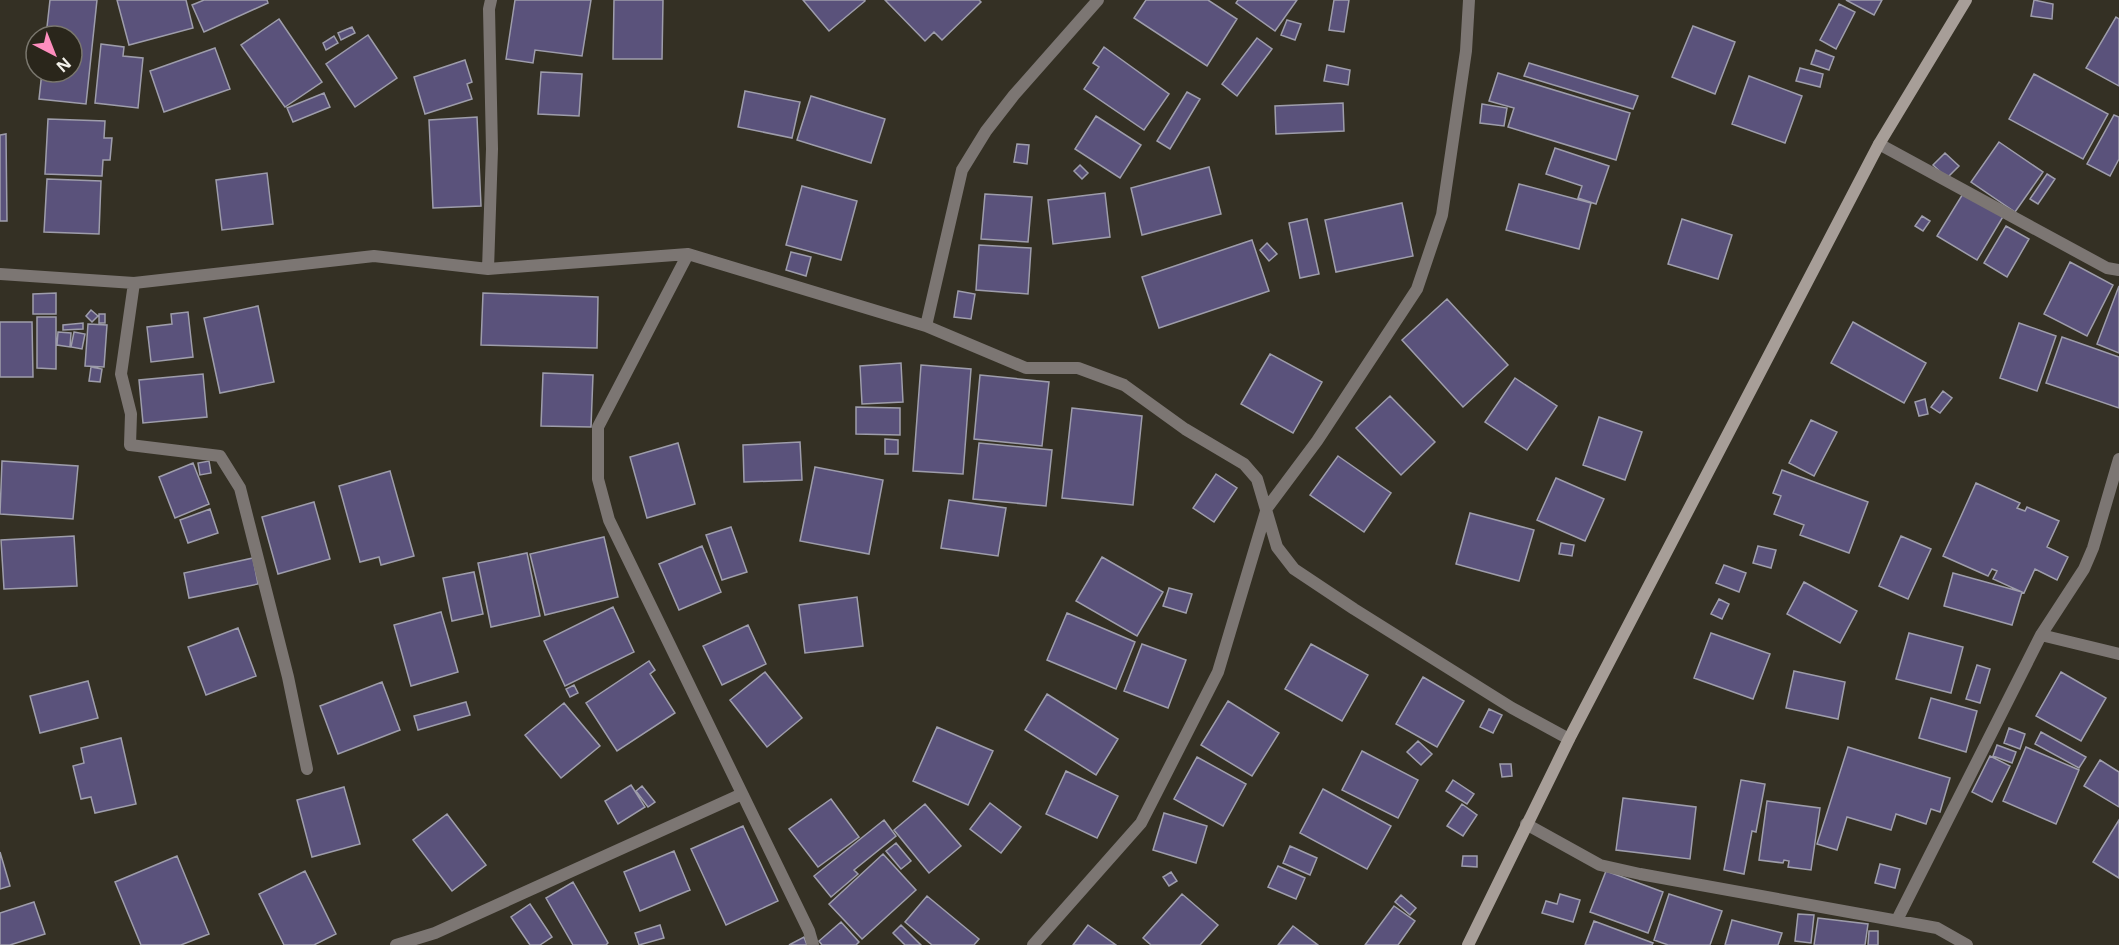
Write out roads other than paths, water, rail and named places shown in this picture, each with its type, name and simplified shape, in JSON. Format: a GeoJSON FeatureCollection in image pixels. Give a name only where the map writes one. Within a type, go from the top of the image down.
{"type":"FeatureCollection","features":[{"type":"Feature","properties":{"kind":"main road"},"geometry":{"type":"LineString","coordinates":[[1468,945],[1569,739],[1879,144],[1966,0]]}},
{"type":"Feature","properties":{"kind":"street"},"geometry":{"type":"LineString","coordinates":[[488,269],[492,149],[489,9],[491,0]]}},
{"type":"Feature","properties":{"kind":"street"},"geometry":{"type":"LineString","coordinates":[[926,326],[962,170],[986,131],[1014,95],[1098,0]]}},
{"type":"Feature","properties":{"kind":"street"},"geometry":{"type":"LineString","coordinates":[[1033,945],[1141,824],[1218,672],[1267,508],[1317,441],[1417,289],[1442,215],[1466,51],[1469,0]]}},
{"type":"Feature","properties":{"kind":"street"},"geometry":{"type":"LineString","coordinates":[[1879,144],[2107,268],[2119,270]]}},
{"type":"Feature","properties":{"kind":"street"},"geometry":{"type":"LineString","coordinates":[[688,254],[598,427],[598,479],[609,520],[809,931],[813,945]]}},
{"type":"Feature","properties":{"kind":"street"},"geometry":{"type":"LineString","coordinates":[[0,274],[134,283],[374,256],[488,269],[688,254],[926,326],[1026,368],[1078,368],[1124,385],[1185,429],[1244,464],[1257,479],[1277,546],[1294,568],[1354,609],[1512,708],[1569,739]]}},
{"type":"Feature","properties":{"kind":"street"},"geometry":{"type":"LineString","coordinates":[[134,283],[122,374],[131,414],[130,445],[220,456],[240,488],[288,677],[307,769]]}},
{"type":"Feature","properties":{"kind":"street"},"geometry":{"type":"LineString","coordinates":[[1897,920],[2041,634],[2084,569],[2093,548],[2119,459]]}},
{"type":"Feature","properties":{"kind":"street"},"geometry":{"type":"LineString","coordinates":[[2041,634],[2119,654]]}},
{"type":"Feature","properties":{"kind":"street"},"geometry":{"type":"LineString","coordinates":[[396,945],[446,928],[742,794]]}},
{"type":"Feature","properties":{"kind":"street"},"geometry":{"type":"LineString","coordinates":[[1526,824],[1600,865],[1937,928],[1967,945]]}}]}
